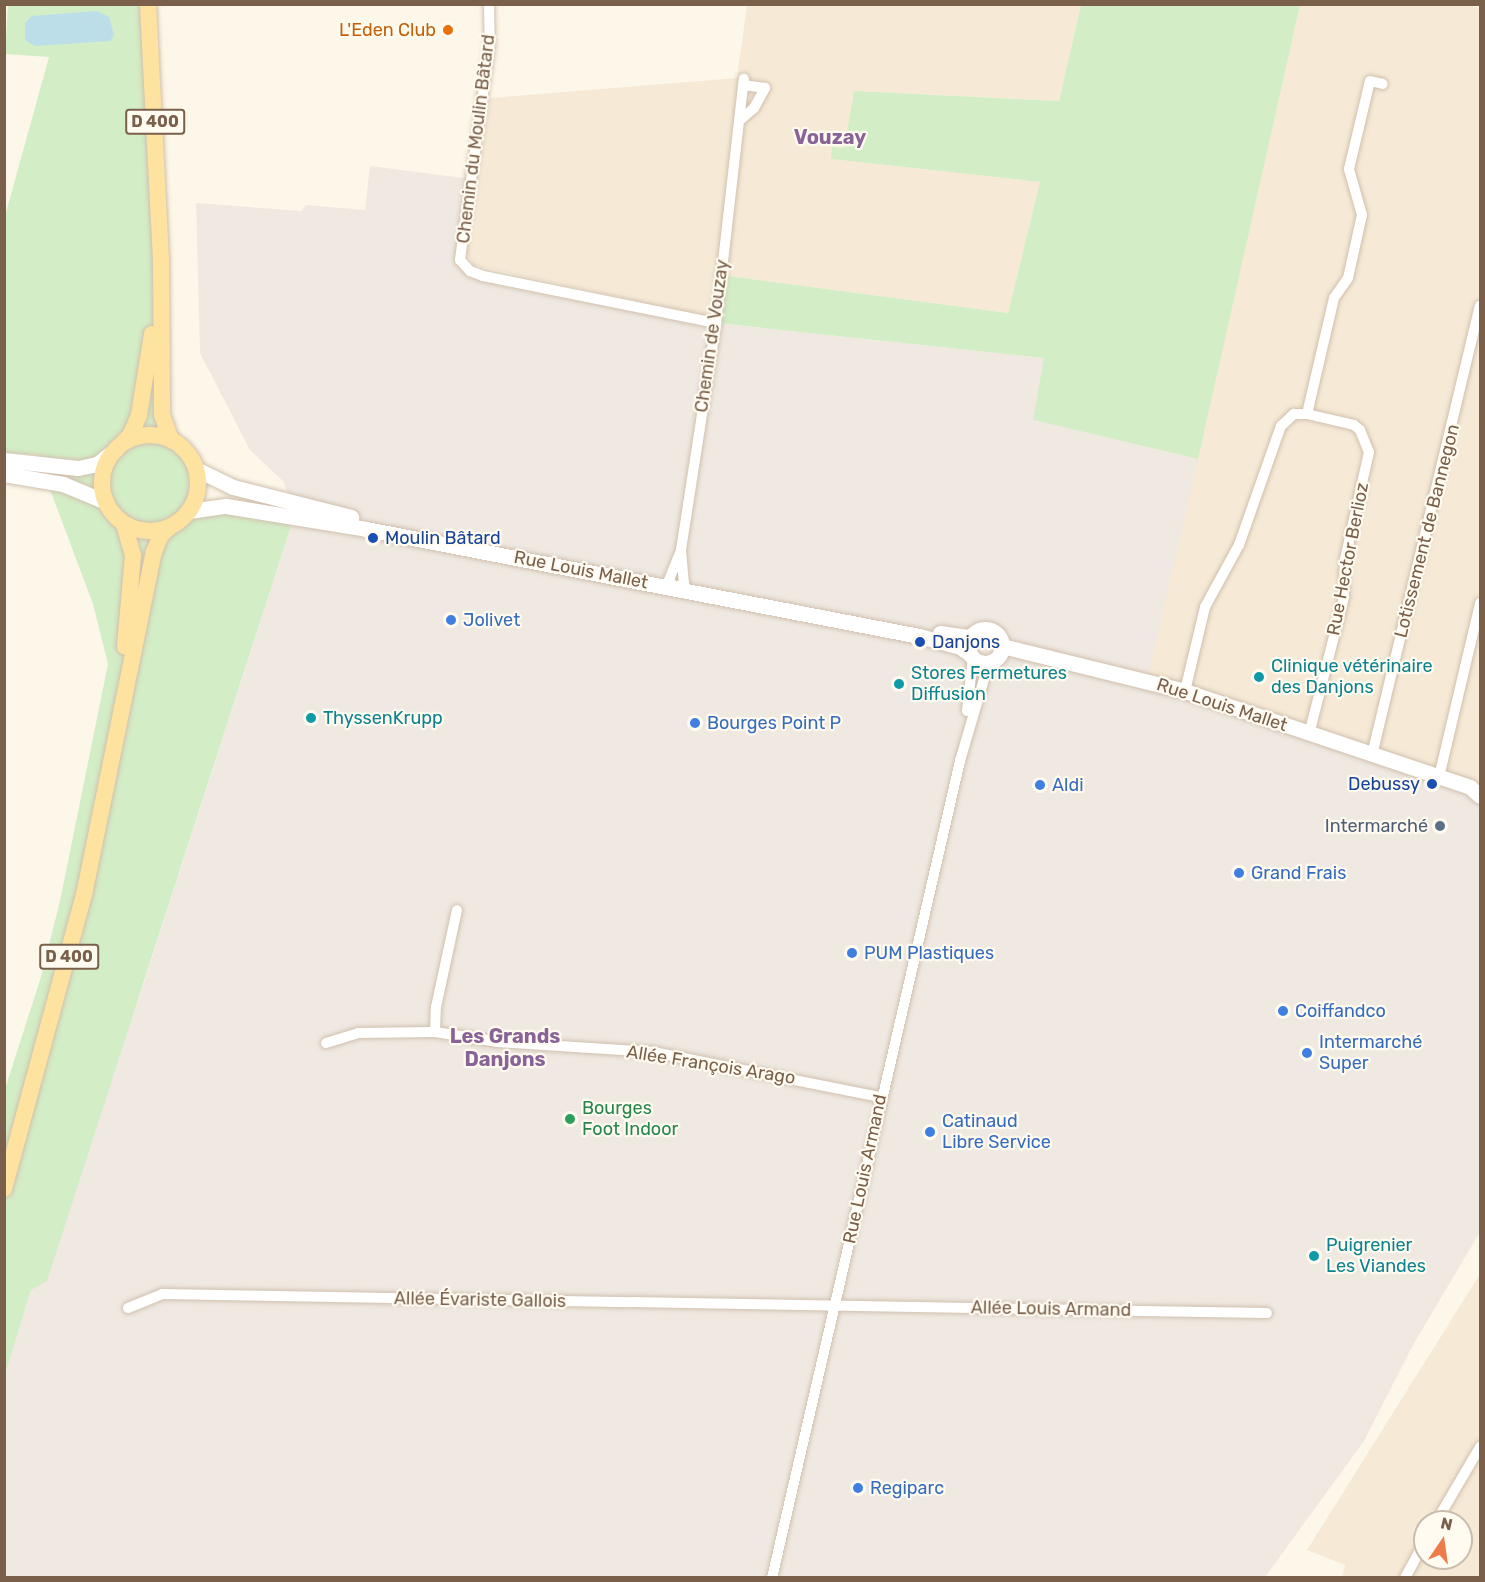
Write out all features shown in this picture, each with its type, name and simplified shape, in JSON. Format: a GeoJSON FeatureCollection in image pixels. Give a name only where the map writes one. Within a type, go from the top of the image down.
{"type":"FeatureCollection","features":[{"type":"Feature","properties":{"kind":"main road","name":"D 400"},"geometry":{"type":"LineString","coordinates":[[148,4],[158,240],[162,415],[171,440]]}},
{"type":"Feature","properties":{"kind":"main road","name":"D 400"},"geometry":{"type":"LineString","coordinates":[[120,446],[135,425],[149,368],[158,240]]}},
{"type":"Feature","properties":{"kind":"main road"},"geometry":{"type":"LineString","coordinates":[[4,460],[78,468],[97,464],[120,446],[147,435],[171,440],[188,453],[196,469],[197,494],[189,511],[170,527],[152,531],[124,524],[106,502],[63,484],[4,474]]}},
{"type":"Feature","properties":{"kind":"main road"},"geometry":{"type":"LineString","coordinates":[[106,502],[103,474],[120,446]]}},
{"type":"Feature","properties":{"kind":"main road","name":"Rue Louis Mallet"},"geometry":{"type":"LineString","coordinates":[[196,469],[233,487],[295,506],[919,636],[960,647],[971,656],[989,662]]}},
{"type":"Feature","properties":{"kind":"main road","name":"Rue Louis Mallet"},"geometry":{"type":"LineString","coordinates":[[189,511],[226,506],[970,637],[978,630],[989,629],[998,636],[1002,646],[1185,691],[1470,787],[1480,796]]}},
{"type":"Feature","properties":{"kind":"main road","name":"D 400"},"geometry":{"type":"LineString","coordinates":[[118,723],[133,555],[124,524]]}},
{"type":"Feature","properties":{"kind":"main road","name":"D 400"},"geometry":{"type":"LineString","coordinates":[[4,1189],[72,945],[154,552],[161,535],[170,527]]}},
{"type":"Feature","properties":{"kind":"main road"},"geometry":{"type":"LineString","coordinates":[[970,637],[971,656]]}},
{"type":"Feature","properties":{"kind":"main road"},"geometry":{"type":"LineString","coordinates":[[989,662],[998,656],[1002,646]]}},
{"type":"Feature","properties":{"kind":"street","name":"Chemin du Moulin Bâtard"},"geometry":{"type":"LineString","coordinates":[[489,4],[490,43],[460,260],[470,271],[483,276],[716,323]]}},
{"type":"Feature","properties":{"kind":"street"},"geometry":{"type":"LineString","coordinates":[[1185,691],[1205,607],[1236,552],[1281,426],[1294,414],[1307,414],[1334,298],[1348,279],[1362,215],[1348,169],[1370,81],[1383,84]]}},
{"type":"Feature","properties":{"kind":"street","name":"Chemin de Vouzay"},"geometry":{"type":"LineString","coordinates":[[676,584],[716,323],[739,121],[744,82],[765,88],[754,108],[739,121]]}},
{"type":"Feature","properties":{"kind":"street","name":"Lotissement de Bannegon"},"geometry":{"type":"LineString","coordinates":[[1372,755],[1480,306]]}},
{"type":"Feature","properties":{"kind":"street","name":"Rue Hector Berlioz"},"geometry":{"type":"LineString","coordinates":[[1307,414],[1354,425],[1360,430],[1369,452],[1344,559],[1344,597],[1309,734]]}},
{"type":"Feature","properties":{"kind":"street"},"geometry":{"type":"LineString","coordinates":[[1439,777],[1480,603]]}},
{"type":"Feature","properties":{"kind":"street","name":"Rue Louis Armand"},"geometry":{"type":"LineString","coordinates":[[960,761],[971,656]]}},
{"type":"Feature","properties":{"kind":"street","name":"Rue Louis Armand"},"geometry":{"type":"LineString","coordinates":[[772,1578],[960,761],[989,662]]}},
{"type":"Feature","properties":{"kind":"street"},"geometry":{"type":"LineString","coordinates":[[435,1032],[436,1007],[457,910]]}},
{"type":"Feature","properties":{"kind":"street","name":"Allée François Arago"},"geometry":{"type":"LineString","coordinates":[[326,1043],[358,1033],[435,1032],[538,1046],[653,1052],[881,1097]]}},
{"type":"Feature","properties":{"kind":"street","name":"Allée Évariste Gallois"},"geometry":{"type":"LineString","coordinates":[[128,1308],[162,1294],[835,1306]]}},
{"type":"Feature","properties":{"kind":"street","name":"Allée Louis Armand"},"geometry":{"type":"LineString","coordinates":[[835,1306],[1267,1313]]}},
{"type":"Feature","properties":{"kind":"street"},"geometry":{"type":"LineString","coordinates":[[1444,1510],[1477,1461],[1480,1447]]}},
{"type":"Feature","properties":{"kind":"street"},"geometry":{"type":"LineString","coordinates":[[1405,1578],[1413,1563]]}},
{"type":"Feature","properties":{"kind":"shaded area"},"geometry":{"type":"Polygon","coordinates":[[[1462,4],[1480,8],[1480,791],[1146,680],[1300,5],[1462,4]]]}},
{"type":"Feature","properties":{"kind":"shaded area"},"geometry":{"type":"Polygon","coordinates":[[[747,5],[1081,5],[1059,101],[854,91],[844,148],[832,147],[832,159],[1040,182],[1008,313],[721,275],[717,276],[711,317],[473,265],[466,253],[490,98],[737,78],[747,5]]]}},
{"type":"Feature","properties":{"kind":"shaded area"},"geometry":{"type":"Polygon","coordinates":[[[370,166],[471,179],[460,259],[470,271],[704,322],[1045,358],[1033,420],[1198,459],[1147,680],[1480,791],[1480,1232],[1413,1345],[1364,1441],[1265,1577],[5,1578],[5,1375],[31,1290],[139,998],[294,517],[284,482],[250,450],[200,353],[196,203],[301,211],[306,205],[365,210],[370,166]]]}},
{"type":"Feature","properties":{"kind":"shaded area"},"geometry":{"type":"Polygon","coordinates":[[[1480,1274],[1480,1577],[1342,1577],[1345,1565],[1307,1550],[1480,1274]]]}},
{"type":"Feature","properties":{"kind":"green space"},"geometry":{"type":"Polygon","coordinates":[[[8,5],[148,5],[162,397],[178,444],[196,469],[197,494],[190,510],[294,517],[47,1281],[31,1290],[5,1375],[5,1089],[41,977],[60,901],[108,664],[93,604],[37,455],[5,453],[5,216],[49,57],[5,54],[8,5]]]}},
{"type":"Feature","properties":{"kind":"green space"},"geometry":{"type":"Polygon","coordinates":[[[1081,5],[1300,5],[1198,459],[1033,420],[1044,358],[716,323],[721,275],[1008,313],[1040,182],[831,159],[832,147],[844,148],[854,91],[1059,101],[1081,5]]]}},
{"type":"Feature","properties":{"kind":"water"},"geometry":{"type":"Polygon","coordinates":[[[97,11],[109,17],[114,35],[110,41],[35,46],[25,40],[25,23],[32,16],[97,11]]]}},
{"type":"Feature","properties":{"kind":"place","name":"L'Eden Club"},"geometry":{"type":"Point","coordinates":[448,30]}},
{"type":"Feature","properties":{"kind":"place","name":"Moulin Bâtard"},"geometry":{"type":"Point","coordinates":[373,538]}},
{"type":"Feature","properties":{"kind":"place","name":"Jolivet"},"geometry":{"type":"Point","coordinates":[451,620]}},
{"type":"Feature","properties":{"kind":"place","name":"Danjons"},"geometry":{"type":"Point","coordinates":[920,642]}},
{"type":"Feature","properties":{"kind":"place","name":"Clinique vétérinaire des Danjons"},"geometry":{"type":"Point","coordinates":[1259,677]}},
{"type":"Feature","properties":{"kind":"place","name":"Stores Fermetures Diffusion"},"geometry":{"type":"Point","coordinates":[899,684]}},
{"type":"Feature","properties":{"kind":"place","name":"ThyssenKrupp"},"geometry":{"type":"Point","coordinates":[311,718]}},
{"type":"Feature","properties":{"kind":"place","name":"Bourges Point P"},"geometry":{"type":"Point","coordinates":[695,723]}},
{"type":"Feature","properties":{"kind":"place","name":"Debussy"},"geometry":{"type":"Point","coordinates":[1432,784]}},
{"type":"Feature","properties":{"kind":"place","name":"Aldi"},"geometry":{"type":"Point","coordinates":[1040,785]}},
{"type":"Feature","properties":{"kind":"place","name":"Intermarché"},"geometry":{"type":"Point","coordinates":[1440,826]}},
{"type":"Feature","properties":{"kind":"place","name":"Grand Frais"},"geometry":{"type":"Point","coordinates":[1239,873]}},
{"type":"Feature","properties":{"kind":"place","name":"PUM Plastiques"},"geometry":{"type":"Point","coordinates":[852,953]}},
{"type":"Feature","properties":{"kind":"place","name":"Coiffandco"},"geometry":{"type":"Point","coordinates":[1283,1011]}},
{"type":"Feature","properties":{"kind":"place","name":"Intermarché Super"},"geometry":{"type":"Point","coordinates":[1307,1053]}},
{"type":"Feature","properties":{"kind":"place","name":"Bourges Foot Indoor"},"geometry":{"type":"Point","coordinates":[570,1119]}},
{"type":"Feature","properties":{"kind":"place","name":"Catinaud Libre Service"},"geometry":{"type":"Point","coordinates":[930,1132]}},
{"type":"Feature","properties":{"kind":"place","name":"Puigrenier Les Viandes"},"geometry":{"type":"Point","coordinates":[1314,1256]}},
{"type":"Feature","properties":{"kind":"place","name":"Regiparc"},"geometry":{"type":"Point","coordinates":[858,1488]}},
{"type":"Feature","properties":{"kind":"district","name":"Vouzay"},"geometry":{"type":"Point","coordinates":[830,137]}},
{"type":"Feature","properties":{"kind":"district","name":"Les Grands Danjons"},"geometry":{"type":"Point","coordinates":[505,1048]}}]}
